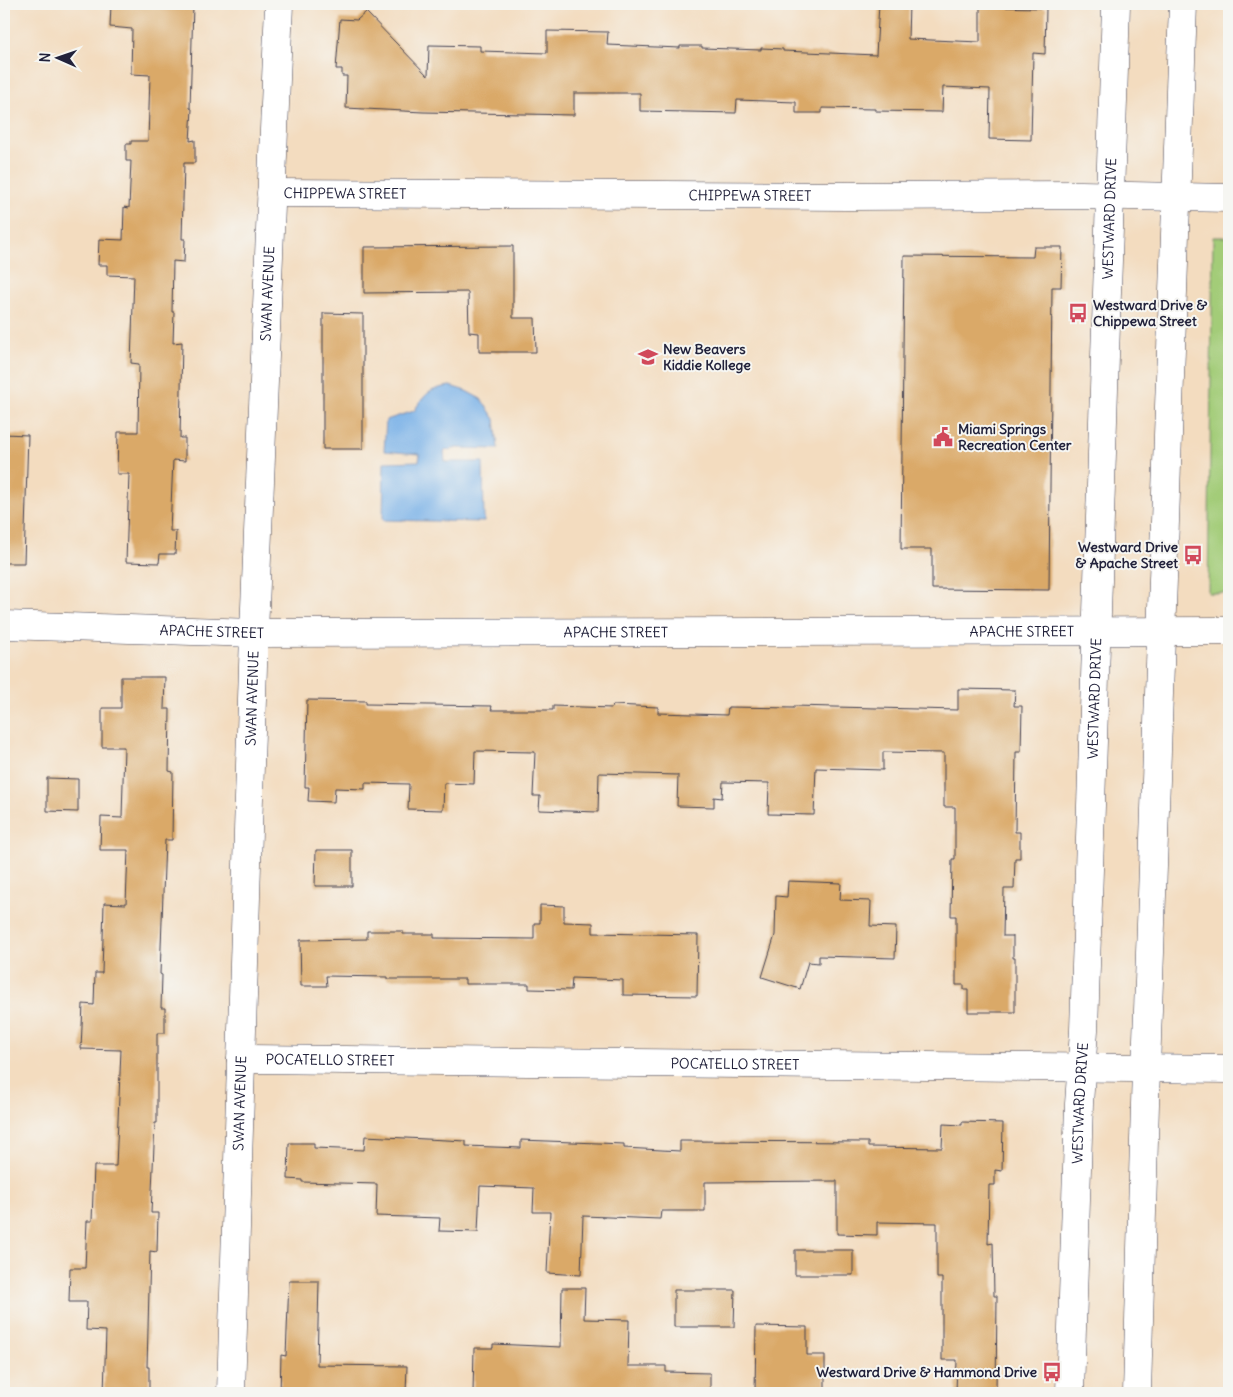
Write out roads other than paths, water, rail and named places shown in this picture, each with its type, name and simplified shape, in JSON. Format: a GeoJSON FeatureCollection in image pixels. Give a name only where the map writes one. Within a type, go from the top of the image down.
{"type":"FeatureCollection","features":[{"type":"Feature","properties":{"kind":"street","name":"SWAN AVENUE"},"geometry":{"type":"LineString","coordinates":[[231,1393],[254,633],[279,4]]}},
{"type":"Feature","properties":{"kind":"street","name":"WESTWARD DRIVE"},"geometry":{"type":"LineString","coordinates":[[1070,1393],[1097,630],[1116,4]]}},
{"type":"Feature","properties":{"kind":"street"},"geometry":{"type":"LineString","coordinates":[[1137,1393],[1146,1068],[1183,4]]}},
{"type":"Feature","properties":{"kind":"street","name":"CHIPPEWA STREET"},"geometry":{"type":"LineString","coordinates":[[271,193],[1229,198]]}},
{"type":"Feature","properties":{"kind":"street","name":"APACHE STREET"},"geometry":{"type":"LineString","coordinates":[[4,625],[254,633],[1229,631]]}},
{"type":"Feature","properties":{"kind":"street","name":"POCATELLO STREET"},"geometry":{"type":"LineString","coordinates":[[240,1059],[1229,1069]]}},
{"type":"Feature","properties":{"kind":"water"},"geometry":{"type":"Polygon","coordinates":[[[450,386],[466,391],[481,399],[495,419],[498,449],[456,448],[444,451],[445,462],[483,462],[484,522],[383,520],[384,462],[419,461],[420,454],[384,451],[386,420],[414,411],[428,393],[450,386]]]}},
{"type":"Feature","properties":{"kind":"place","name":"Westward Drive & Chippewa Street"},"geometry":{"type":"Point","coordinates":[1078,313]}},
{"type":"Feature","properties":{"kind":"place","name":"New Beavers Kiddie Kollege"},"geometry":{"type":"Point","coordinates":[648,357]}},
{"type":"Feature","properties":{"kind":"place","name":"Miami Springs Recreation Center"},"geometry":{"type":"Point","coordinates":[943,437]}},
{"type":"Feature","properties":{"kind":"place","name":"Westward Drive & Apache Street"},"geometry":{"type":"Point","coordinates":[1193,555]}},
{"type":"Feature","properties":{"kind":"place","name":"Westward Drive & Hammond Drive"},"geometry":{"type":"Point","coordinates":[1052,1372]}}]}
